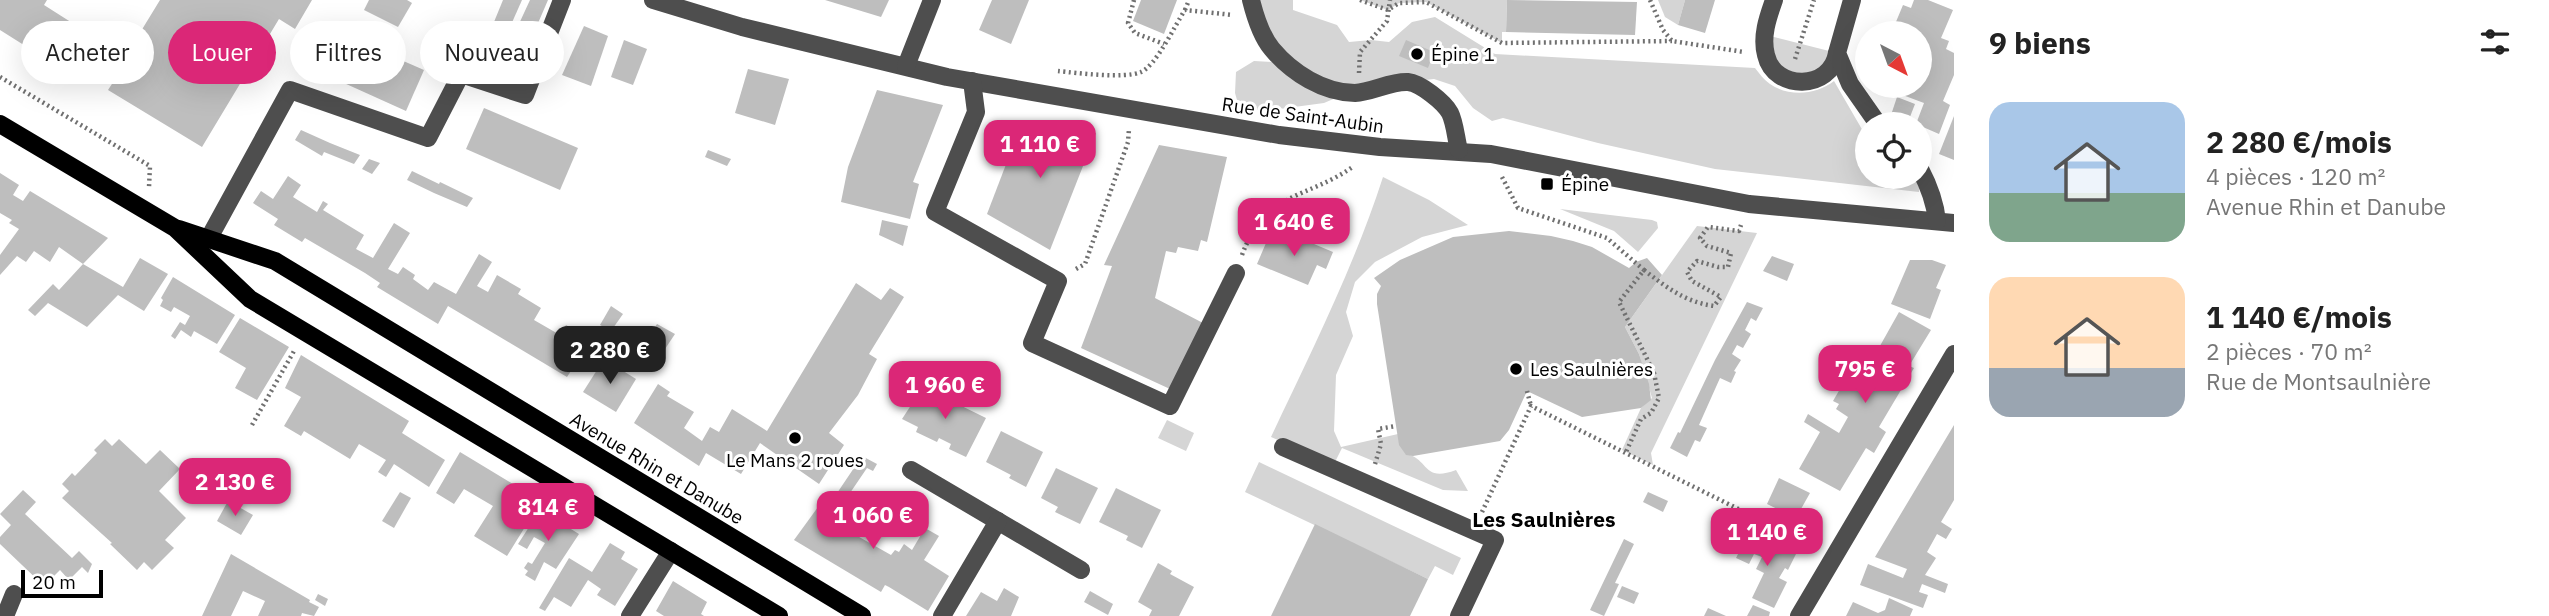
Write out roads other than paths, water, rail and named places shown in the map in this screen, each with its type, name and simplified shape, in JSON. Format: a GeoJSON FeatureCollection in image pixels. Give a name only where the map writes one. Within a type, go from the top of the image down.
{"type":"FeatureCollection","features":[{"type":"Feature","properties":{"kind":"main road"},"geometry":{"type":"LineString","coordinates":[[0,124],[175,228],[250,299],[779,616]]}},
{"type":"Feature","properties":{"kind":"main road","name":"Avenue Rhin et Danube"},"geometry":{"type":"LineString","coordinates":[[175,228],[275,261],[862,616]]}},
{"type":"Feature","properties":{"kind":"street"},"geometry":{"type":"LineString","coordinates":[[209,238],[290,90],[428,138],[461,74],[525,95],[562,0]]}},
{"type":"Feature","properties":{"kind":"street","name":"Rue de Saint-Aubin"},"geometry":{"type":"LineString","coordinates":[[653,0],[742,27],[972,81],[1279,135],[1380,148],[1490,153],[1749,204],[1945,222]]}},
{"type":"Feature","properties":{"kind":"street"},"geometry":{"type":"LineString","coordinates":[[906,66],[932,0]]}},
{"type":"Feature","properties":{"kind":"street"},"geometry":{"type":"LineString","coordinates":[[1774,0],[1765,27],[1766,56],[1777,74],[1796,83],[1827,75],[1835,65],[1837,45],[1852,0]]}},
{"type":"Feature","properties":{"kind":"street"},"geometry":{"type":"LineString","coordinates":[[1253,8],[1271,48],[1292,68],[1323,88],[1358,93],[1408,82],[1433,94],[1450,114],[1459,150]]}},
{"type":"Feature","properties":{"kind":"street"},"geometry":{"type":"LineString","coordinates":[[1837,53],[1850,84],[1870,112]]}},
{"type":"Feature","properties":{"kind":"street"},"geometry":{"type":"LineString","coordinates":[[972,81],[976,112],[935,212],[1058,281],[1032,343],[1170,406],[1236,273]]}},
{"type":"Feature","properties":{"kind":"street"},"geometry":{"type":"LineString","coordinates":[[1931,189],[1945,222]]}},
{"type":"Feature","properties":{"kind":"street"},"geometry":{"type":"LineString","coordinates":[[1798,616],[1954,354]]}},
{"type":"Feature","properties":{"kind":"street"},"geometry":{"type":"LineString","coordinates":[[1283,447],[1495,540],[1459,616]]}},
{"type":"Feature","properties":{"kind":"street"},"geometry":{"type":"LineString","coordinates":[[911,470],[1081,570]]}},
{"type":"Feature","properties":{"kind":"street"},"geometry":{"type":"LineString","coordinates":[[942,616],[998,521]]}},
{"type":"Feature","properties":{"kind":"street"},"geometry":{"type":"LineString","coordinates":[[630,616],[671,551]]}},
{"type":"Feature","properties":{"kind":"street"},"geometry":{"type":"LineString","coordinates":[[5,616],[15,594]]}},
{"type":"Feature","properties":{"kind":"place","name":"Épine 1"},"geometry":{"type":"Point","coordinates":[1417,54]}},
{"type":"Feature","properties":{"kind":"place","name":"Épine"},"geometry":{"type":"Point","coordinates":[1547,184]}},
{"type":"Feature","properties":{"kind":"place","name":"Les Saulnières"},"geometry":{"type":"Point","coordinates":[1516,369]}},
{"type":"Feature","properties":{"kind":"place","name":"Le Mans 2 roues"},"geometry":{"type":"Point","coordinates":[795,438]}},
{"type":"Feature","properties":{"kind":"district","name":"Les Saulnières"},"geometry":{"type":"Point","coordinates":[1544,519]}}]}
